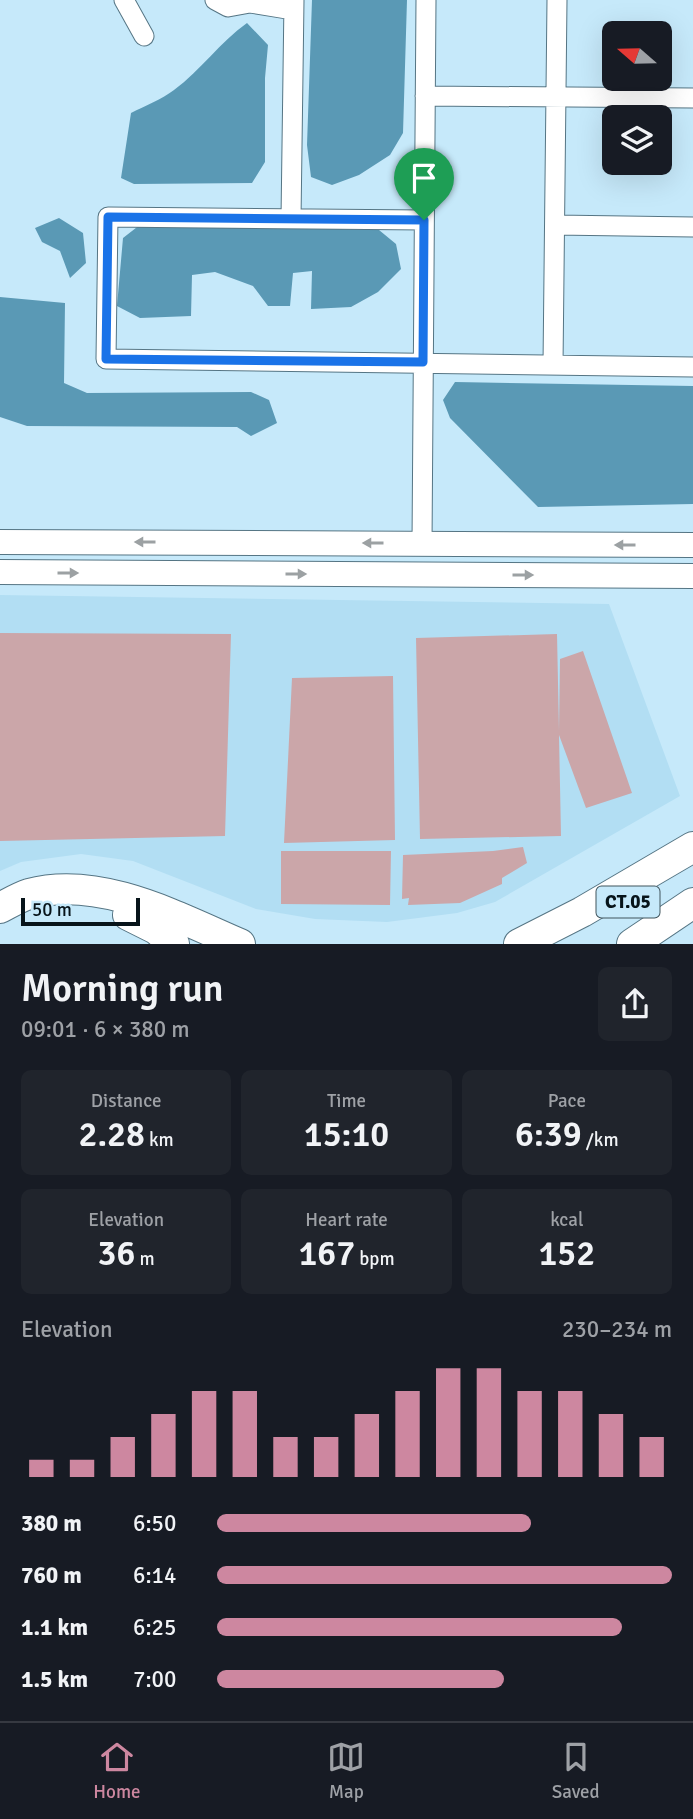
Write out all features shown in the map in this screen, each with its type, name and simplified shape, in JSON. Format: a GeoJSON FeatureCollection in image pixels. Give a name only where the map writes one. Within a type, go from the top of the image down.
{"type":"FeatureCollection","features":[{"type":"Feature","properties":{"kind":"highway"},"geometry":{"type":"LineString","coordinates":[[519,944],[582,912],[693,847]]}},
{"type":"Feature","properties":{"kind":"highway","name":"CT.05"},"geometry":{"type":"LineString","coordinates":[[563,944],[693,860]]}},
{"type":"Feature","properties":{"kind":"highway"},"geometry":{"type":"LineString","coordinates":[[0,908],[29,895],[65,890],[105,894],[146,906],[240,944]]}},
{"type":"Feature","properties":{"kind":"highway","name":"CT.05"},"geometry":{"type":"LineString","coordinates":[[632,944],[693,902]]}},
{"type":"Feature","properties":{"kind":"highway"},"geometry":{"type":"LineString","coordinates":[[0,926],[38,909],[96,906],[129,915],[156,929],[174,944]]}},
{"type":"Feature","properties":{"kind":"highway"},"geometry":{"type":"LineString","coordinates":[[658,944],[693,917]]}},
{"type":"Feature","properties":{"kind":"main road"},"geometry":{"type":"LineString","coordinates":[[0,542],[693,545]]}},
{"type":"Feature","properties":{"kind":"main road"},"geometry":{"type":"LineString","coordinates":[[572,544],[572,575]]}},
{"type":"Feature","properties":{"kind":"main road"},"geometry":{"type":"LineString","coordinates":[[0,572],[693,576]]}},
{"type":"Feature","properties":{"kind":"street"},"geometry":{"type":"LineString","coordinates":[[124,0],[144,36]]}},
{"type":"Feature","properties":{"kind":"street"},"geometry":{"type":"LineString","coordinates":[[215,0],[228,7],[250,3],[294,5],[291,219]]}},
{"type":"Feature","properties":{"kind":"street"},"geometry":{"type":"LineString","coordinates":[[422,544],[426,0]]}},
{"type":"Feature","properties":{"kind":"street"},"geometry":{"type":"LineString","coordinates":[[554,365],[557,0]]}},
{"type":"Feature","properties":{"kind":"street"},"geometry":{"type":"LineString","coordinates":[[425,96],[693,98]]}},
{"type":"Feature","properties":{"kind":"street"},"geometry":{"type":"LineString","coordinates":[[424,220],[108,217],[106,359],[693,367]]}},
{"type":"Feature","properties":{"kind":"street"},"geometry":{"type":"LineString","coordinates":[[556,226],[693,227]]}},
{"type":"Feature","properties":{"kind":"shaded area"},"geometry":{"type":"Polygon","coordinates":[[[312,0],[407,0],[403,133],[390,155],[359,175],[332,185],[311,177],[307,145],[312,0]]]}},
{"type":"Feature","properties":{"kind":"shaded area"},"geometry":{"type":"Polygon","coordinates":[[[247,23],[268,45],[265,78],[265,162],[252,183],[134,184],[121,178],[131,113],[174,90],[247,23]]]}},
{"type":"Feature","properties":{"kind":"shaded area"},"geometry":{"type":"Polygon","coordinates":[[[59,218],[83,233],[86,263],[70,278],[60,251],[42,242],[35,228],[59,218]]]}},
{"type":"Feature","properties":{"kind":"shaded area"},"geometry":{"type":"Polygon","coordinates":[[[141,224],[379,230],[396,244],[401,269],[378,292],[351,307],[311,309],[312,271],[293,273],[290,306],[268,306],[253,286],[215,272],[192,275],[191,316],[140,318],[117,306],[123,238],[141,224]]]}},
{"type":"Feature","properties":{"kind":"shaded area"},"geometry":{"type":"Polygon","coordinates":[[[0,297],[65,303],[64,383],[87,393],[251,392],[269,400],[277,423],[251,436],[237,427],[27,426],[0,417],[0,297]]]}},
{"type":"Feature","properties":{"kind":"shaded area"},"geometry":{"type":"Polygon","coordinates":[[[455,382],[693,386],[693,504],[538,507],[450,418],[443,400],[455,382]]]}},
{"type":"Feature","properties":{"kind":"shaded area"},"geometry":{"type":"Polygon","coordinates":[[[0,595],[609,604],[680,796],[495,902],[457,913],[387,922],[315,919],[256,909],[133,861],[81,854],[21,862],[0,871],[0,595]]]}},
{"type":"Feature","properties":{"kind":"building"},"geometry":{"type":"Polygon","coordinates":[[[0,633],[231,634],[225,836],[0,841],[0,633]]]}},
{"type":"Feature","properties":{"kind":"building"},"geometry":{"type":"Polygon","coordinates":[[[557,634],[559,731],[560,659],[583,651],[632,793],[586,808],[559,735],[561,836],[420,839],[416,638],[557,634]]]}},
{"type":"Feature","properties":{"kind":"building"},"geometry":{"type":"Polygon","coordinates":[[[393,676],[395,840],[284,843],[292,678],[393,676]]]}},
{"type":"Feature","properties":{"kind":"building"},"geometry":{"type":"Polygon","coordinates":[[[523,847],[527,863],[502,878],[502,884],[460,903],[408,905],[409,898],[402,899],[403,855],[523,847]]]}},
{"type":"Feature","properties":{"kind":"building"},"geometry":{"type":"Polygon","coordinates":[[[281,851],[391,851],[390,905],[281,904],[281,851]]]}},
{"type":"Feature","properties":{"kind":"route"},"geometry":{"type":"LineString","coordinates":[[108,217],[424,220],[423,362],[106,359],[108,217]]}}]}
